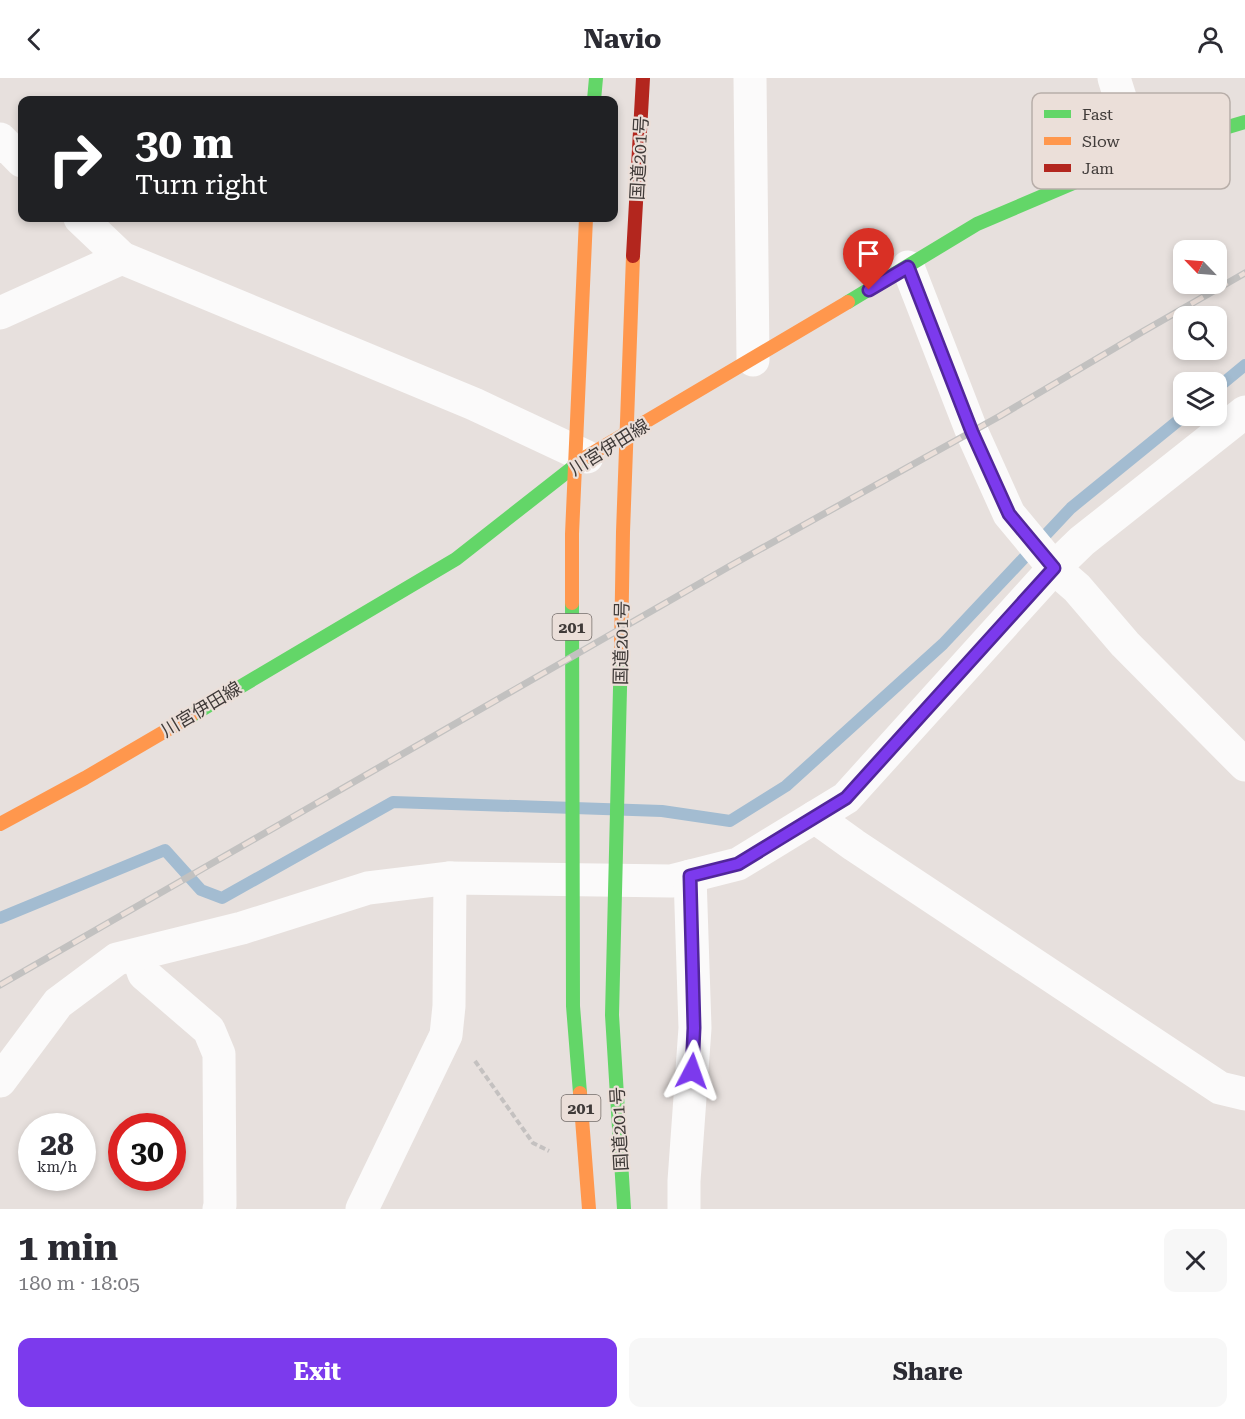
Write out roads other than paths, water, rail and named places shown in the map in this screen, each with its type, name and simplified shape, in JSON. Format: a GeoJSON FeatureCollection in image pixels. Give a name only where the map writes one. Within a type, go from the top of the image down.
{"type":"FeatureCollection","features":[{"type":"Feature","properties":{"kind":"main road"},"geometry":{"type":"LineString","coordinates":[[594,96],[596,78]]}},
{"type":"Feature","properties":{"kind":"main road","name":"国道201号"},"geometry":{"type":"LineString","coordinates":[[624,1209],[612,1015],[623,532],[633,258],[643,78]]}},
{"type":"Feature","properties":{"kind":"main road","name":"川宮伊田線"},"geometry":{"type":"LineString","coordinates":[[1230,126],[1245,122]]}},
{"type":"Feature","properties":{"kind":"main road","name":"川宮伊田線"},"geometry":{"type":"LineString","coordinates":[[0,824],[85,778],[456,559],[586,457],[753,360],[977,224],[1060,189]]}},
{"type":"Feature","properties":{"kind":"main road","name":"国道201号"},"geometry":{"type":"LineString","coordinates":[[586,222],[572,534],[573,1006],[589,1209]]}},
{"type":"Feature","properties":{"kind":"street"},"geometry":{"type":"LineString","coordinates":[[750,78],[753,360]]}},
{"type":"Feature","properties":{"kind":"street"},"geometry":{"type":"LineString","coordinates":[[1114,78],[1119,93]]}},
{"type":"Feature","properties":{"kind":"street"},"geometry":{"type":"LineString","coordinates":[[0,139],[18,157]]}},
{"type":"Feature","properties":{"kind":"street"},"geometry":{"type":"LineString","coordinates":[[84,222],[122,258],[474,404],[586,457]]}},
{"type":"Feature","properties":{"kind":"street"},"geometry":{"type":"LineString","coordinates":[[0,313],[122,258]]}},
{"type":"Feature","properties":{"kind":"street"},"geometry":{"type":"LineString","coordinates":[[908,267],[972,432],[1009,514],[1054,568],[1077,588],[1125,644],[1245,765]]}},
{"type":"Feature","properties":{"kind":"street"},"geometry":{"type":"LineString","coordinates":[[0,1081],[58,1003],[117,959],[242,928],[368,888],[450,878],[671,882],[738,864],[846,798],[1054,568],[1082,541],[1245,412]]}},
{"type":"Feature","properties":{"kind":"street"},"geometry":{"type":"LineString","coordinates":[[815,816],[854,845],[1220,1088],[1245,1094]]}},
{"type":"Feature","properties":{"kind":"street"},"geometry":{"type":"LineString","coordinates":[[684,1209],[694,1028],[690,876]]}},
{"type":"Feature","properties":{"kind":"street"},"geometry":{"type":"LineString","coordinates":[[362,1209],[446,1035],[450,878]]}},
{"type":"Feature","properties":{"kind":"street"},"geometry":{"type":"LineString","coordinates":[[137,955],[144,974],[209,1030],[219,1054],[219,1209]]}},
{"type":"Feature","properties":{"kind":"waterway"},"geometry":{"type":"LineString","coordinates":[[1227,380],[1245,365]]}},
{"type":"Feature","properties":{"kind":"waterway"},"geometry":{"type":"LineString","coordinates":[[0,918],[165,850],[201,890],[222,898],[393,802],[662,811],[730,821],[786,786],[943,644],[1071,508],[1173,425]]}},
{"type":"Feature","properties":{"kind":"railway"},"geometry":{"type":"LineString","coordinates":[[0,985],[730,566],[1000,416],[1245,273]]}}]}
